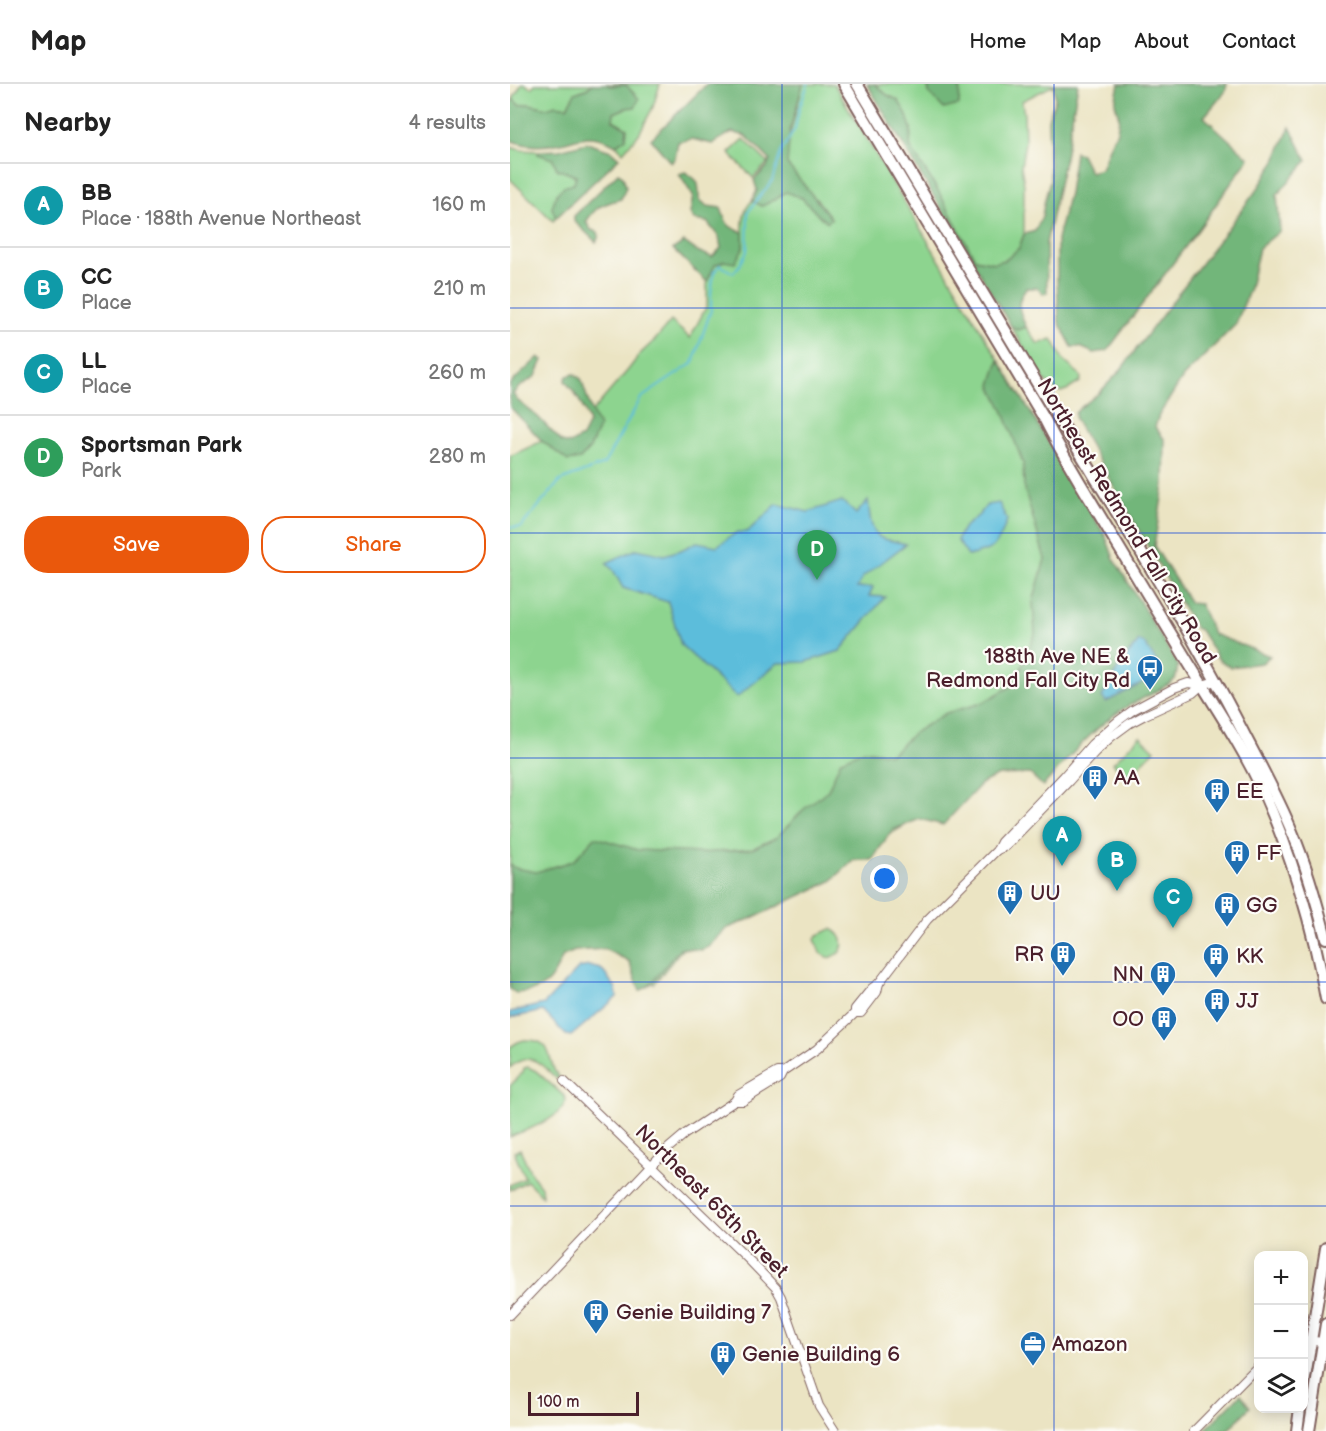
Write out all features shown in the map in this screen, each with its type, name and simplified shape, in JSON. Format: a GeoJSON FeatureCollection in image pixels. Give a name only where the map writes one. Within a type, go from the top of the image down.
{"type":"FeatureCollection","features":[{"type":"Feature","properties":{"kind":"main road","name":"Northeast Redmond Fall City Road"},"geometry":{"type":"LineString","coordinates":[[844,84],[1045,420],[1055,441],[1241,748],[1282,839],[1305,907],[1326,999]]}},
{"type":"Feature","properties":{"kind":"main road","name":"Northeast Redmond Fall City Road"},"geometry":{"type":"LineString","coordinates":[[857,84],[1054,413],[1068,432],[1155,575],[1216,681],[1293,835],[1318,904],[1326,938]]}},
{"type":"Feature","properties":{"kind":"main road"},"geometry":{"type":"LineString","coordinates":[[1308,1335],[1326,1248]]}},
{"type":"Feature","properties":{"kind":"main road"},"geometry":{"type":"LineString","coordinates":[[1309,1431],[1326,1324]]}},
{"type":"Feature","properties":{"kind":"main road"},"geometry":{"type":"LineString","coordinates":[[1297,1431],[1299,1413]]}},
{"type":"Feature","properties":{"kind":"street"},"geometry":{"type":"LineString","coordinates":[[510,1315],[651,1165],[685,1134],[735,1101],[738,1095],[777,1072],[783,1072],[817,1049],[855,1013],[855,1009],[879,983],[927,920],[997,850],[1006,846],[1111,737],[1130,723],[1193,693],[1202,684],[1216,681]]}},
{"type":"Feature","properties":{"kind":"street","name":"Northeast 65th Street"},"geometry":{"type":"LineString","coordinates":[[564,1081],[776,1288],[819,1406],[835,1431]]}},
{"type":"Feature","properties":{"kind":"street"},"geometry":{"type":"LineString","coordinates":[[1308,1340],[1323,1342]]}},
{"type":"Feature","properties":{"kind":"street"},"geometry":{"type":"LineString","coordinates":[[1194,1431],[1254,1370]]}},
{"type":"Feature","properties":{"kind":"green space"},"geometry":{"type":"Polygon","coordinates":[[[522,84],[531,88],[535,84],[592,84],[575,93],[567,107],[556,105],[547,108],[529,104],[519,105],[513,99],[522,84]]]}},
{"type":"Feature","properties":{"kind":"green space"},"geometry":{"type":"Polygon","coordinates":[[[592,84],[626,85],[639,99],[635,107],[614,113],[613,120],[627,128],[626,138],[616,145],[593,137],[542,146],[510,140],[510,105],[513,99],[519,105],[529,104],[547,108],[556,105],[567,107],[575,93],[592,84]]]}},
{"type":"Feature","properties":{"kind":"green space"},"geometry":{"type":"Polygon","coordinates":[[[607,84],[660,84],[653,107],[639,134],[623,152],[616,145],[626,138],[612,120],[614,113],[626,108],[607,84]]]}},
{"type":"Feature","properties":{"kind":"green space"},"geometry":{"type":"Polygon","coordinates":[[[707,84],[803,84],[790,130],[787,164],[831,218],[828,222],[802,198],[786,192],[762,206],[752,201],[757,190],[754,180],[767,167],[770,160],[746,136],[732,132],[712,144],[692,139],[678,142],[675,158],[671,163],[651,139],[707,84]]]}},
{"type":"Feature","properties":{"kind":"green space"},"geometry":{"type":"Polygon","coordinates":[[[803,84],[834,84],[999,360],[997,366],[1122,707],[1026,768],[997,771],[853,856],[681,950],[654,984],[589,926],[510,962],[510,456],[542,441],[562,456],[598,425],[592,412],[671,321],[690,338],[707,305],[707,282],[714,265],[743,248],[744,216],[752,201],[762,206],[786,191],[802,198],[820,217],[831,218],[818,201],[780,166],[803,84]]]}},
{"type":"Feature","properties":{"kind":"green space"},"geometry":{"type":"Polygon","coordinates":[[[867,84],[875,84],[887,95],[898,100],[911,128],[910,147],[938,191],[975,259],[994,263],[1007,259],[1019,248],[1024,234],[1035,231],[1042,216],[1050,181],[1048,119],[1055,100],[1054,84],[1078,84],[1046,243],[1047,293],[1044,294],[1037,288],[1026,288],[1020,298],[1019,307],[1026,327],[1018,330],[1011,326],[867,84]]]}},
{"type":"Feature","properties":{"kind":"green space"},"geometry":{"type":"Polygon","coordinates":[[[875,84],[928,84],[929,93],[961,84],[1054,84],[1022,101],[1025,142],[1021,166],[1024,185],[1024,234],[1019,248],[1007,259],[994,263],[975,259],[938,191],[910,147],[911,128],[898,100],[887,95],[875,84]]]}},
{"type":"Feature","properties":{"kind":"green space"},"geometry":{"type":"Polygon","coordinates":[[[928,84],[961,84],[959,105],[944,109],[929,93],[928,84]]]}},
{"type":"Feature","properties":{"kind":"green space"},"geometry":{"type":"Polygon","coordinates":[[[1119,84],[1227,84],[1225,92],[1204,117],[1249,158],[1107,351],[1094,353],[1080,347],[1072,347],[1059,322],[1057,239],[1069,193],[1075,152],[1081,154],[1090,172],[1101,169],[1117,131],[1119,117],[1115,103],[1119,84]]]}},
{"type":"Feature","properties":{"kind":"green space"},"geometry":{"type":"Polygon","coordinates":[[[1290,127],[1307,161],[1277,195],[1280,231],[1259,248],[1250,288],[1236,324],[1183,377],[1159,415],[1155,427],[1165,440],[1164,485],[1154,546],[1190,603],[1200,604],[1213,634],[1270,656],[1262,663],[1230,667],[1219,660],[1200,630],[1195,628],[1075,419],[1075,413],[1119,372],[1259,187],[1273,165],[1290,127]]]}},
{"type":"Feature","properties":{"kind":"green space"},"geometry":{"type":"Polygon","coordinates":[[[744,139],[768,163],[753,178],[729,153],[744,139]]]}},
{"type":"Feature","properties":{"kind":"green space"},"geometry":{"type":"Polygon","coordinates":[[[587,143],[611,151],[619,158],[556,218],[552,208],[556,195],[564,187],[574,184],[576,176],[557,169],[553,159],[538,154],[538,151],[559,150],[587,143]]]}},
{"type":"Feature","properties":{"kind":"green space"},"geometry":{"type":"Polygon","coordinates":[[[510,147],[538,151],[539,154],[553,159],[557,169],[576,176],[574,184],[552,208],[556,218],[553,221],[510,179],[510,147]]]}},
{"type":"Feature","properties":{"kind":"green space"},"geometry":{"type":"Polygon","coordinates":[[[685,172],[697,182],[699,199],[707,206],[721,208],[728,224],[743,232],[743,248],[735,263],[724,261],[715,265],[707,282],[673,249],[684,242],[712,257],[721,248],[719,237],[707,222],[694,220],[690,213],[693,196],[679,174],[685,172]]]}},
{"type":"Feature","properties":{"kind":"green space"},"geometry":{"type":"Polygon","coordinates":[[[618,173],[623,176],[626,187],[621,199],[600,206],[586,222],[591,230],[598,232],[596,242],[574,221],[574,216],[618,173]]]}},
{"type":"Feature","properties":{"kind":"green space"},"geometry":{"type":"Polygon","coordinates":[[[1011,326],[1018,330],[1026,327],[1038,344],[1052,339],[1064,361],[1079,374],[1080,382],[1061,392],[1051,388],[1039,373],[1011,326]]]}},
{"type":"Feature","properties":{"kind":"green space"},"geometry":{"type":"Polygon","coordinates":[[[539,357],[543,360],[536,376],[513,394],[562,442],[570,444],[582,437],[589,423],[579,400],[565,381],[567,376],[574,374],[581,379],[599,427],[590,448],[580,459],[568,461],[542,441],[510,407],[510,384],[539,357]]]}},
{"type":"Feature","properties":{"kind":"green space"},"geometry":{"type":"Polygon","coordinates":[[[999,360],[1106,537],[1114,559],[1178,665],[1175,679],[1112,717],[1080,745],[1043,786],[1030,774],[999,775],[982,783],[943,825],[920,819],[892,830],[872,860],[854,860],[831,881],[726,929],[702,950],[680,948],[650,985],[640,991],[629,961],[604,949],[575,951],[563,956],[546,984],[534,990],[516,993],[510,989],[510,864],[515,868],[536,872],[573,861],[595,837],[638,850],[701,853],[752,849],[777,837],[804,809],[828,790],[841,760],[864,750],[891,754],[915,732],[946,713],[982,703],[1015,684],[1035,634],[1033,602],[1045,559],[1024,487],[1023,463],[991,385],[999,360]]]}},
{"type":"Feature","properties":{"kind":"green space"},"geometry":{"type":"Polygon","coordinates":[[[1140,736],[1155,750],[1127,778],[1113,763],[1140,736]]]}},
{"type":"Feature","properties":{"kind":"green space"},"geometry":{"type":"Polygon","coordinates":[[[831,929],[840,936],[843,945],[839,953],[828,958],[820,953],[815,939],[818,935],[831,929]]]}},
{"type":"Feature","properties":{"kind":"green space"},"geometry":{"type":"Polygon","coordinates":[[[524,1040],[533,1040],[544,1045],[555,1072],[561,1080],[530,1059],[517,1062],[510,1068],[510,1047],[524,1040]]]}},
{"type":"Feature","properties":{"kind":"green space"},"geometry":{"type":"Polygon","coordinates":[[[528,1067],[536,1071],[564,1096],[566,1101],[562,1108],[549,1119],[510,1137],[510,1086],[524,1068],[528,1067]]]}},
{"type":"Feature","properties":{"kind":"green space"},"geometry":{"type":"Polygon","coordinates":[[[520,1149],[532,1175],[541,1187],[542,1196],[527,1181],[510,1190],[510,1185],[525,1178],[514,1152],[520,1149]]]}},
{"type":"Feature","properties":{"kind":"green space"},"geometry":{"type":"Polygon","coordinates":[[[1241,1394],[1250,1407],[1227,1431],[1204,1431],[1241,1394]]]}},
{"type":"Feature","properties":{"kind":"water"},"geometry":{"type":"Polygon","coordinates":[[[868,500],[871,521],[877,535],[883,539],[906,544],[863,577],[857,588],[873,587],[869,596],[885,597],[840,651],[806,662],[778,663],[737,697],[681,645],[668,602],[623,588],[613,570],[606,563],[637,549],[664,555],[697,542],[717,546],[737,532],[747,532],[777,504],[808,512],[842,501],[856,514],[868,500]]]}},
{"type":"Feature","properties":{"kind":"water"},"geometry":{"type":"Polygon","coordinates":[[[999,503],[1007,520],[998,542],[985,551],[968,556],[957,540],[963,528],[987,505],[999,503]]]}},
{"type":"Feature","properties":{"kind":"water"},"geometry":{"type":"Polygon","coordinates":[[[1139,641],[1145,644],[1160,667],[1153,678],[1106,702],[1102,697],[1121,663],[1139,641]]]}},
{"type":"Feature","properties":{"kind":"water"},"geometry":{"type":"Polygon","coordinates":[[[589,966],[601,969],[616,988],[617,997],[571,1036],[566,1035],[543,1011],[510,1018],[510,1012],[544,1004],[579,968],[589,966]]]}},
{"type":"Feature","properties":{"kind":"waterway"},"geometry":{"type":"LineString","coordinates":[[510,527],[521,527],[560,481],[604,464],[641,398],[693,363],[711,310],[714,272],[720,265],[733,273],[740,265],[747,251],[748,212],[772,181],[781,152],[795,129],[808,84]]}},
{"type":"Feature","properties":{"kind":"place","name":"Sportsman Park"},"geometry":{"type":"Point","coordinates":[817,580]}},
{"type":"Feature","properties":{"kind":"place","name":"188th Ave NE & Redmond Fall City Rd"},"geometry":{"type":"Point","coordinates":[1150,691]}},
{"type":"Feature","properties":{"kind":"place","name":"AA"},"geometry":{"type":"Point","coordinates":[1095,801]}},
{"type":"Feature","properties":{"kind":"place","name":"EE"},"geometry":{"type":"Point","coordinates":[1217,814]}},
{"type":"Feature","properties":{"kind":"place","name":"BB"},"geometry":{"type":"Point","coordinates":[1062,866]}},
{"type":"Feature","properties":{"kind":"place","name":"FF"},"geometry":{"type":"Point","coordinates":[1237,876]}},
{"type":"Feature","properties":{"kind":"place","name":"CC"},"geometry":{"type":"Point","coordinates":[1117,891]}},
{"type":"Feature","properties":{"kind":"place","name":"UU"},"geometry":{"type":"Point","coordinates":[1010,916]}},
{"type":"Feature","properties":{"kind":"place","name":"LL"},"geometry":{"type":"Point","coordinates":[1173,928]}},
{"type":"Feature","properties":{"kind":"place","name":"GG"},"geometry":{"type":"Point","coordinates":[1227,928]}},
{"type":"Feature","properties":{"kind":"place","name":"RR"},"geometry":{"type":"Point","coordinates":[1063,977]}},
{"type":"Feature","properties":{"kind":"place","name":"KK"},"geometry":{"type":"Point","coordinates":[1216,979]}},
{"type":"Feature","properties":{"kind":"place","name":"NN"},"geometry":{"type":"Point","coordinates":[1163,997]}},
{"type":"Feature","properties":{"kind":"place","name":"JJ"},"geometry":{"type":"Point","coordinates":[1217,1024]}},
{"type":"Feature","properties":{"kind":"place","name":"OO"},"geometry":{"type":"Point","coordinates":[1164,1042]}},
{"type":"Feature","properties":{"kind":"place","name":"Genie Building 7"},"geometry":{"type":"Point","coordinates":[596,1335]}},
{"type":"Feature","properties":{"kind":"place","name":"Amazon"},"geometry":{"type":"Point","coordinates":[1033,1367]}},
{"type":"Feature","properties":{"kind":"place","name":"Genie Building 6"},"geometry":{"type":"Point","coordinates":[723,1377]}}]}
